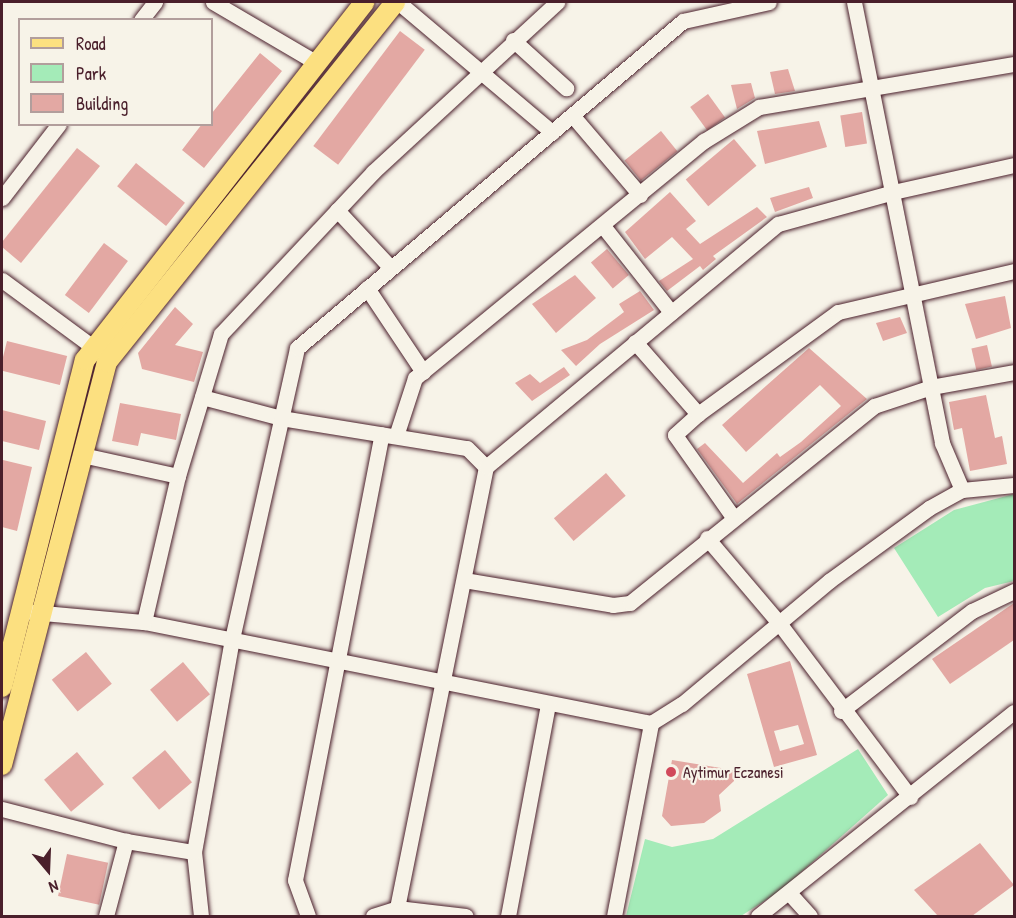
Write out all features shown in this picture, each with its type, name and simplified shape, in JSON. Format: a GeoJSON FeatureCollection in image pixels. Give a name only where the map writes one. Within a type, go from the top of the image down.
{"type":"FeatureCollection","features":[{"type":"Feature","properties":{"kind":"main road"},"geometry":{"type":"LineString","coordinates":[[2,687],[19,610],[85,360],[365,2]]}},
{"type":"Feature","properties":{"kind":"main road"},"geometry":{"type":"LineString","coordinates":[[2,765],[107,362],[396,2]]}},
{"type":"Feature","properties":{"kind":"street"},"geometry":{"type":"LineString","coordinates":[[143,18],[155,2]]}},
{"type":"Feature","properties":{"kind":"street"},"geometry":{"type":"LineString","coordinates":[[213,2],[317,63]]}},
{"type":"Feature","properties":{"kind":"street"},"geometry":{"type":"LineString","coordinates":[[396,2],[480,69],[552,132]]}},
{"type":"Feature","properties":{"kind":"street"},"geometry":{"type":"LineString","coordinates":[[201,916],[194,852],[232,639],[297,348],[683,21],[769,2]]}},
{"type":"Feature","properties":{"kind":"street"},"geometry":{"type":"LineString","coordinates":[[854,2],[873,87],[942,443],[962,490]]}},
{"type":"Feature","properties":{"kind":"street"},"geometry":{"type":"LineString","coordinates":[[144,622],[178,476],[220,334],[338,210],[546,5]]}},
{"type":"Feature","properties":{"kind":"street"},"geometry":{"type":"LineString","coordinates":[[513,40],[566,88]]}},
{"type":"Feature","properties":{"kind":"street"},"geometry":{"type":"LineString","coordinates":[[308,916],[295,880],[337,662],[389,435],[415,378],[704,141],[759,107],[1014,64]]}},
{"type":"Feature","properties":{"kind":"street"},"geometry":{"type":"LineString","coordinates":[[572,115],[640,195]]}},
{"type":"Feature","properties":{"kind":"street"},"geometry":{"type":"LineString","coordinates":[[2,198],[57,126]]}},
{"type":"Feature","properties":{"kind":"street"},"geometry":{"type":"LineString","coordinates":[[397,908],[486,466],[778,224],[893,192],[1014,165]]}},
{"type":"Feature","properties":{"kind":"street"},"geometry":{"type":"LineString","coordinates":[[338,210],[391,268]]}},
{"type":"Feature","properties":{"kind":"street"},"geometry":{"type":"LineString","coordinates":[[603,226],[670,312]]}},
{"type":"Feature","properties":{"kind":"street"},"geometry":{"type":"LineString","coordinates":[[733,517],[675,435],[698,414],[838,312],[1014,271]]}},
{"type":"Feature","properties":{"kind":"street"},"geometry":{"type":"LineString","coordinates":[[2,280],[93,347]]}},
{"type":"Feature","properties":{"kind":"street"},"geometry":{"type":"LineString","coordinates":[[368,288],[423,372]]}},
{"type":"Feature","properties":{"kind":"street"},"geometry":{"type":"LineString","coordinates":[[635,342],[698,414]]}},
{"type":"Feature","properties":{"kind":"street"},"geometry":{"type":"LineString","coordinates":[[464,580],[613,605],[630,603],[733,517],[874,406],[931,387],[1014,372]]}},
{"type":"Feature","properties":{"kind":"street"},"geometry":{"type":"LineString","coordinates":[[202,397],[281,418],[467,448],[486,466]]}},
{"type":"Feature","properties":{"kind":"street"},"geometry":{"type":"LineString","coordinates":[[82,456],[178,476]]}},
{"type":"Feature","properties":{"kind":"street"},"geometry":{"type":"LineString","coordinates":[[19,610],[144,622],[441,681],[548,705],[651,723],[682,704],[778,623],[929,508],[962,490],[1014,485]]}},
{"type":"Feature","properties":{"kind":"street"},"geometry":{"type":"LineString","coordinates":[[707,538],[778,623],[841,711],[910,797]]}},
{"type":"Feature","properties":{"kind":"street"},"geometry":{"type":"LineString","coordinates":[[841,711],[972,611],[1014,591]]}},
{"type":"Feature","properties":{"kind":"street"},"geometry":{"type":"LineString","coordinates":[[508,916],[548,705]]}},
{"type":"Feature","properties":{"kind":"street"},"geometry":{"type":"LineString","coordinates":[[758,916],[791,895],[1014,712]]}},
{"type":"Feature","properties":{"kind":"street"},"geometry":{"type":"LineString","coordinates":[[614,916],[651,723]]}},
{"type":"Feature","properties":{"kind":"street"},"geometry":{"type":"LineString","coordinates":[[2,809],[126,841],[194,852]]}},
{"type":"Feature","properties":{"kind":"street"},"geometry":{"type":"LineString","coordinates":[[106,916],[126,841]]}},
{"type":"Feature","properties":{"kind":"street"},"geometry":{"type":"LineString","coordinates":[[791,895],[810,916]]}},
{"type":"Feature","properties":{"kind":"street"},"geometry":{"type":"LineString","coordinates":[[373,916],[397,908],[466,916]]}},
{"type":"Feature","properties":{"kind":"green space"},"geometry":{"type":"Polygon","coordinates":[[[1014,494],[1014,581],[985,588],[938,617],[894,548],[954,510],[1014,494]]]}},
{"type":"Feature","properties":{"kind":"green space"},"geometry":{"type":"Polygon","coordinates":[[[858,749],[888,795],[780,891],[741,916],[626,916],[645,839],[672,847],[713,839],[858,749]]]}},
{"type":"Feature","properties":{"kind":"building"},"geometry":{"type":"Polygon","coordinates":[[[400,31],[425,50],[338,165],[313,146],[400,31]]]}},
{"type":"Feature","properties":{"kind":"building"},"geometry":{"type":"Polygon","coordinates":[[[260,53],[282,71],[204,168],[182,150],[200,126],[213,126],[213,112],[260,53]]]}},
{"type":"Feature","properties":{"kind":"building"},"geometry":{"type":"Polygon","coordinates":[[[788,69],[795,91],[775,94],[770,72],[788,69]]]}},
{"type":"Feature","properties":{"kind":"building"},"geometry":{"type":"Polygon","coordinates":[[[751,83],[755,98],[737,109],[731,85],[751,83]]]}},
{"type":"Feature","properties":{"kind":"building"},"geometry":{"type":"Polygon","coordinates":[[[708,94],[725,117],[707,130],[690,107],[708,94]]]}},
{"type":"Feature","properties":{"kind":"building"},"geometry":{"type":"Polygon","coordinates":[[[862,112],[867,144],[845,147],[840,115],[862,112]]]}},
{"type":"Feature","properties":{"kind":"building"},"geometry":{"type":"Polygon","coordinates":[[[819,121],[827,147],[765,164],[757,131],[819,121]]]}},
{"type":"Feature","properties":{"kind":"building"},"geometry":{"type":"Polygon","coordinates":[[[661,131],[677,151],[641,181],[624,161],[661,131]]]}},
{"type":"Feature","properties":{"kind":"building"},"geometry":{"type":"Polygon","coordinates":[[[734,139],[756,166],[708,206],[686,179],[734,139]]]}},
{"type":"Feature","properties":{"kind":"building"},"geometry":{"type":"Polygon","coordinates":[[[77,148],[100,166],[21,263],[2,247],[2,242],[77,148]]]}},
{"type":"Feature","properties":{"kind":"building"},"geometry":{"type":"Polygon","coordinates":[[[136,163],[185,203],[166,226],[117,186],[136,163]]]}},
{"type":"Feature","properties":{"kind":"building"},"geometry":{"type":"Polygon","coordinates":[[[809,187],[813,198],[775,212],[770,198],[809,187]]]}},
{"type":"Feature","properties":{"kind":"building"},"geometry":{"type":"Polygon","coordinates":[[[670,192],[696,221],[686,229],[700,244],[757,207],[767,217],[713,256],[716,259],[703,270],[700,266],[667,291],[659,281],[693,259],[672,237],[645,259],[625,232],[670,192]]]}},
{"type":"Feature","properties":{"kind":"building"},"geometry":{"type":"Polygon","coordinates":[[[104,243],[128,261],[89,313],[65,295],[104,243]]]}},
{"type":"Feature","properties":{"kind":"building"},"geometry":{"type":"Polygon","coordinates":[[[607,249],[629,275],[613,289],[591,262],[607,249]]]}},
{"type":"Feature","properties":{"kind":"building"},"geometry":{"type":"Polygon","coordinates":[[[575,275],[596,298],[556,333],[532,304],[575,275]]]}},
{"type":"Feature","properties":{"kind":"building"},"geometry":{"type":"Polygon","coordinates":[[[640,291],[654,310],[600,344],[576,366],[561,350],[587,340],[624,312],[619,304],[640,291]]]}},
{"type":"Feature","properties":{"kind":"building"},"geometry":{"type":"Polygon","coordinates":[[[1005,296],[1011,328],[976,339],[965,304],[1005,296]]]}},
{"type":"Feature","properties":{"kind":"building"},"geometry":{"type":"Polygon","coordinates":[[[175,307],[193,324],[175,345],[203,352],[194,382],[142,369],[138,353],[175,307]]]}},
{"type":"Feature","properties":{"kind":"building"},"geometry":{"type":"Polygon","coordinates":[[[900,317],[907,333],[883,341],[876,323],[900,317]]]}},
{"type":"Feature","properties":{"kind":"building"},"geometry":{"type":"Polygon","coordinates":[[[7,341],[67,356],[60,385],[2,371],[7,341]]]}},
{"type":"Feature","properties":{"kind":"building"},"geometry":{"type":"Polygon","coordinates":[[[987,345],[992,366],[976,370],[971,349],[987,345]]]}},
{"type":"Feature","properties":{"kind":"building"},"geometry":{"type":"Polygon","coordinates":[[[809,348],[867,399],[737,504],[697,449],[705,443],[743,483],[777,453],[780,457],[801,442],[841,406],[820,385],[746,452],[722,425],[809,348]]]}},
{"type":"Feature","properties":{"kind":"building"},"geometry":{"type":"Polygon","coordinates":[[[564,367],[570,375],[532,401],[515,383],[530,374],[540,383],[564,367]]]}},
{"type":"Feature","properties":{"kind":"building"},"geometry":{"type":"Polygon","coordinates":[[[986,395],[995,438],[1002,436],[1007,464],[970,471],[962,428],[954,430],[949,402],[986,395]]]}},
{"type":"Feature","properties":{"kind":"building"},"geometry":{"type":"Polygon","coordinates":[[[120,403],[181,414],[176,440],[141,433],[138,446],[112,441],[120,403]]]}},
{"type":"Feature","properties":{"kind":"building"},"geometry":{"type":"Polygon","coordinates":[[[2,410],[46,421],[39,450],[2,441],[2,410]]]}},
{"type":"Feature","properties":{"kind":"building"},"geometry":{"type":"Polygon","coordinates":[[[3,460],[32,467],[17,531],[2,527],[3,460]]]}},
{"type":"Feature","properties":{"kind":"building"},"geometry":{"type":"Polygon","coordinates":[[[606,473],[626,496],[574,541],[554,518],[606,473]]]}},
{"type":"Feature","properties":{"kind":"building"},"geometry":{"type":"Polygon","coordinates":[[[1014,603],[1014,640],[950,684],[932,659],[1014,603]]]}},
{"type":"Feature","properties":{"kind":"building"},"geometry":{"type":"Polygon","coordinates":[[[86,652],[112,684],[78,712],[52,680],[86,652]]]}},
{"type":"Feature","properties":{"kind":"building"},"geometry":{"type":"Polygon","coordinates":[[[790,661],[817,755],[774,767],[747,674],[790,661]],[[798,725],[774,731],[780,751],[804,744],[798,725]]]}},
{"type":"Feature","properties":{"kind":"building"},"geometry":{"type":"Polygon","coordinates":[[[183,662],[210,694],[177,722],[150,690],[183,662]]]}},
{"type":"Feature","properties":{"kind":"building"},"geometry":{"type":"Polygon","coordinates":[[[165,750],[192,782],[159,810],[132,778],[165,750]]]}},
{"type":"Feature","properties":{"kind":"building"},"geometry":{"type":"Polygon","coordinates":[[[77,752],[104,784],[71,812],[44,780],[77,752]]]}},
{"type":"Feature","properties":{"kind":"building"},"geometry":{"type":"Polygon","coordinates":[[[672,760],[733,770],[734,781],[719,795],[721,811],[704,823],[671,826],[662,816],[672,760]]]}},
{"type":"Feature","properties":{"kind":"building"},"geometry":{"type":"Polygon","coordinates":[[[980,843],[1014,885],[972,916],[938,916],[914,890],[980,843]]]}},
{"type":"Feature","properties":{"kind":"building"},"geometry":{"type":"Polygon","coordinates":[[[67,854],[108,863],[99,905],[58,896],[67,854]]]}},
{"type":"Feature","properties":{"kind":"place","name":"Aytimur Eczanesi"},"geometry":{"type":"Point","coordinates":[671,772]}}]}
